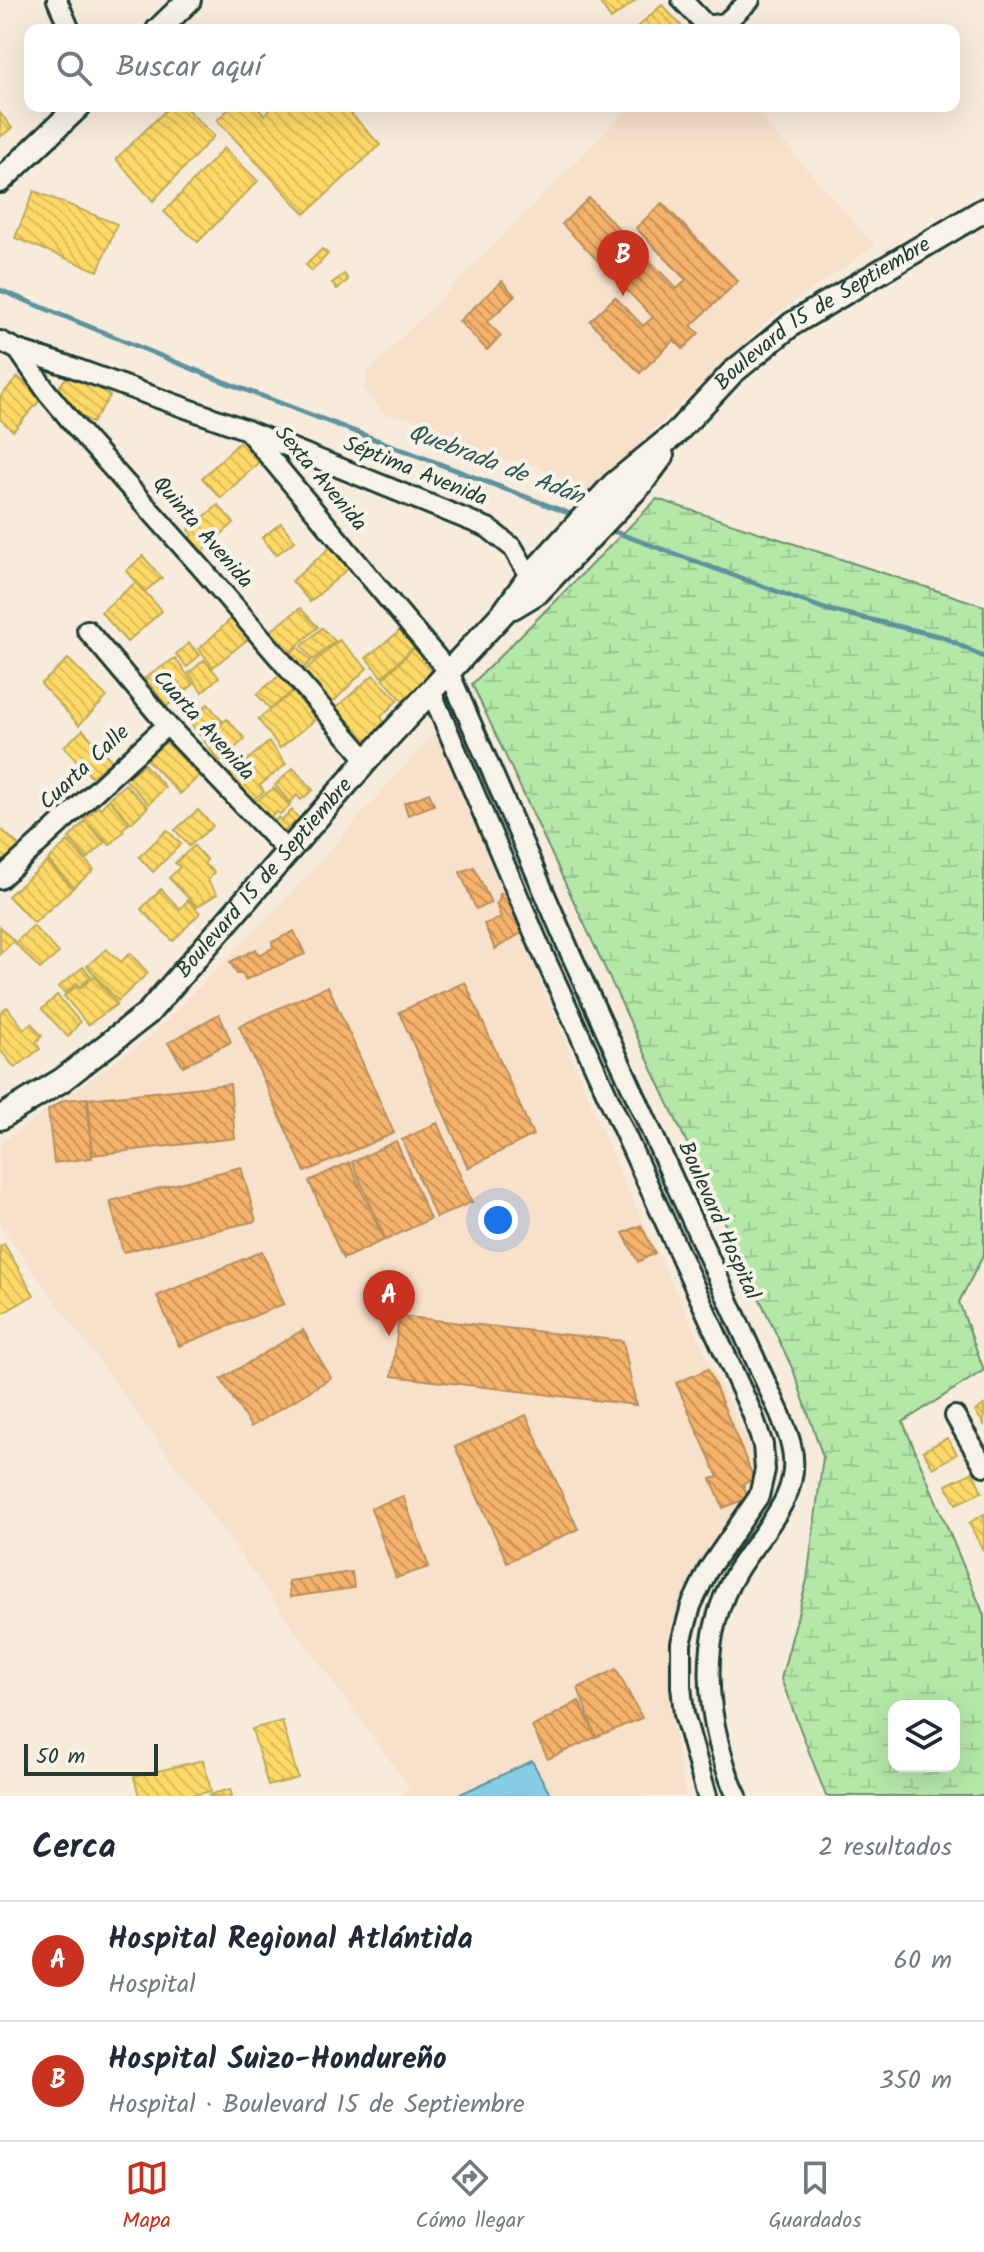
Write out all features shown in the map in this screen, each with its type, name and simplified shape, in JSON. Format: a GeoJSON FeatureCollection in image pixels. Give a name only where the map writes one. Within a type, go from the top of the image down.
{"type":"FeatureCollection","features":[{"type":"Feature","properties":{"kind":"street"},"geometry":{"type":"LineString","coordinates":[[57,0],[67,24]]}},
{"type":"Feature","properties":{"kind":"street"},"geometry":{"type":"LineString","coordinates":[[164,24],[189,0]]}},
{"type":"Feature","properties":{"kind":"street"},"geometry":{"type":"LineString","coordinates":[[682,0],[705,24]]}},
{"type":"Feature","properties":{"kind":"street"},"geometry":{"type":"LineString","coordinates":[[719,24],[725,23],[750,0]]}},
{"type":"Feature","properties":{"kind":"street"},"geometry":{"type":"LineString","coordinates":[[0,181],[73,112]]}},
{"type":"Feature","properties":{"kind":"street","name":"Boulevard 15 de Septiembre"},"geometry":{"type":"LineString","coordinates":[[534,584],[562,542],[614,484],[676,433],[732,373],[792,324],[984,210]]}},
{"type":"Feature","properties":{"kind":"street","name":"Quinta Avenida"},"geometry":{"type":"LineString","coordinates":[[0,341],[18,350],[47,392],[87,440],[367,760]]}},
{"type":"Feature","properties":{"kind":"street","name":"Sexta Avenida"},"geometry":{"type":"LineString","coordinates":[[18,350],[247,430],[449,672]]}},
{"type":"Feature","properties":{"kind":"street","name":"Séptima Avenida"},"geometry":{"type":"LineString","coordinates":[[247,430],[488,528],[513,548],[534,584]]}},
{"type":"Feature","properties":{"kind":"street","name":"Boulevard 15 de Septiembre"},"geometry":{"type":"LineString","coordinates":[[0,1118],[62,1080],[148,1013],[367,760],[505,611],[641,484],[676,433]]}},
{"type":"Feature","properties":{"kind":"street","name":"Cuarta Avenida"},"geometry":{"type":"LineString","coordinates":[[87,630],[167,725],[288,852]]}},
{"type":"Feature","properties":{"kind":"street","name":"Boulevard Hospital"},"geometry":{"type":"LineString","coordinates":[[449,672],[569,950],[781,1416],[792,1447],[794,1473],[787,1498],[736,1572],[719,1609],[710,1646],[709,1689],[713,1717],[729,1781],[737,1796]]}},
{"type":"Feature","properties":{"kind":"street"},"geometry":{"type":"LineString","coordinates":[[431,691],[540,947],[752,1413],[763,1445],[765,1470],[759,1496],[708,1570],[691,1606],[681,1643],[684,1714],[707,1796]]}},
{"type":"Feature","properties":{"kind":"street","name":"Cuarta Calle"},"geometry":{"type":"LineString","coordinates":[[0,879],[167,725]]}},
{"type":"Feature","properties":{"kind":"street"},"geometry":{"type":"LineString","coordinates":[[955,1416],[984,1466]]}},
{"type":"Feature","properties":{"kind":"shaded area"},"geometry":{"type":"Polygon","coordinates":[[[625,112],[756,112],[875,246],[772,317],[650,433],[589,499],[558,477],[524,461],[501,460],[467,451],[416,419],[384,414],[364,390],[367,373],[625,112]]]}},
{"type":"Feature","properties":{"kind":"shaded area"},"geometry":{"type":"Polygon","coordinates":[[[437,730],[616,1165],[750,1448],[758,1473],[748,1500],[673,1642],[669,1699],[685,1796],[399,1796],[411,1789],[0,1225],[0,1144],[150,1037],[286,899],[437,730]]]}},
{"type":"Feature","properties":{"kind":"green space"},"geometry":{"type":"Polygon","coordinates":[[[657,499],[984,606],[984,1254],[959,1302],[984,1370],[903,1422],[984,1615],[982,1796],[826,1796],[781,1679],[807,1580],[823,1457],[794,1372],[472,684],[657,499]]]}},
{"type":"Feature","properties":{"kind":"water"},"geometry":{"type":"Polygon","coordinates":[[[532,1761],[551,1796],[456,1796],[532,1761]]]}},
{"type":"Feature","properties":{"kind":"building: Viviendas"},"geometry":{"type":"Polygon","coordinates":[[[598,0],[636,0],[611,19],[598,0]]]}},
{"type":"Feature","properties":{"kind":"building: Viviendas"},"geometry":{"type":"Polygon","coordinates":[[[662,5],[679,24],[641,24],[662,5]]]}},
{"type":"Feature","properties":{"kind":"building: Viviendas"},"geometry":{"type":"Polygon","coordinates":[[[164,112],[190,112],[214,136],[153,201],[116,159],[164,112]]]}},
{"type":"Feature","properties":{"kind":"building: Viviendas"},"geometry":{"type":"Polygon","coordinates":[[[226,112],[261,112],[264,115],[267,112],[350,112],[380,145],[305,214],[217,120],[226,112]]]}},
{"type":"Feature","properties":{"kind":"building: Viviendas"},"geometry":{"type":"Polygon","coordinates":[[[0,113],[12,128],[0,137],[0,113]]]}},
{"type":"Feature","properties":{"kind":"building: Viviendas"},"geometry":{"type":"Polygon","coordinates":[[[224,148],[258,181],[198,242],[164,212],[224,148]]]}},
{"type":"Feature","properties":{"kind":"building: Viviendas"},"geometry":{"type":"Polygon","coordinates":[[[34,191],[117,224],[98,271],[15,238],[34,191]]]}},
{"type":"Feature","properties":{"kind":"building: Viviendas"},"geometry":{"type":"Polygon","coordinates":[[[322,249],[328,254],[312,271],[306,265],[322,249]]]}},
{"type":"Feature","properties":{"kind":"building: Viviendas"},"geometry":{"type":"Polygon","coordinates":[[[344,274],[348,280],[337,289],[332,283],[344,274]]]}},
{"type":"Feature","properties":{"kind":"building: Viviendas"},"geometry":{"type":"Polygon","coordinates":[[[72,369],[110,396],[92,423],[53,396],[72,369]]]}},
{"type":"Feature","properties":{"kind":"building: Viviendas"},"geometry":{"type":"Polygon","coordinates":[[[18,377],[42,398],[13,431],[0,419],[0,397],[18,377]]]}},
{"type":"Feature","properties":{"kind":"building: Viviendas"},"geometry":{"type":"Polygon","coordinates":[[[242,440],[261,460],[221,498],[202,478],[242,440]]]}},
{"type":"Feature","properties":{"kind":"building: Viviendas"},"geometry":{"type":"Polygon","coordinates":[[[218,505],[234,523],[200,553],[188,539],[193,535],[189,530],[218,505]]]}},
{"type":"Feature","properties":{"kind":"building: Viviendas"},"geometry":{"type":"Polygon","coordinates":[[[281,523],[295,541],[276,555],[262,538],[281,523]]]}},
{"type":"Feature","properties":{"kind":"building: Viviendas"},"geometry":{"type":"Polygon","coordinates":[[[332,546],[350,567],[310,602],[292,581],[332,546]]]}},
{"type":"Feature","properties":{"kind":"building: Viviendas"},"geometry":{"type":"Polygon","coordinates":[[[143,556],[162,578],[144,592],[126,571],[143,556]]]}},
{"type":"Feature","properties":{"kind":"building: Viviendas"},"geometry":{"type":"Polygon","coordinates":[[[136,582],[162,611],[127,642],[101,612],[136,582]]]}},
{"type":"Feature","properties":{"kind":"building: Viviendas"},"geometry":{"type":"Polygon","coordinates":[[[300,608],[318,627],[289,653],[271,631],[300,608]]]}},
{"type":"Feature","properties":{"kind":"building: Viviendas"},"geometry":{"type":"Polygon","coordinates":[[[234,616],[252,636],[213,667],[199,649],[234,616]]]}},
{"type":"Feature","properties":{"kind":"building: Viviendas"},"geometry":{"type":"Polygon","coordinates":[[[322,628],[335,641],[313,660],[302,646],[322,628]]]}},
{"type":"Feature","properties":{"kind":"building: Viviendas"},"geometry":{"type":"Polygon","coordinates":[[[401,630],[416,645],[382,677],[366,658],[401,630]]]}},
{"type":"Feature","properties":{"kind":"building: Viviendas"},"geometry":{"type":"Polygon","coordinates":[[[339,640],[367,668],[329,706],[301,674],[339,640]]]}},
{"type":"Feature","properties":{"kind":"building: Viviendas"},"geometry":{"type":"Polygon","coordinates":[[[189,643],[200,655],[187,667],[176,654],[189,643]]]}},
{"type":"Feature","properties":{"kind":"building: Viviendas"},"geometry":{"type":"Polygon","coordinates":[[[416,646],[439,668],[407,705],[383,679],[416,646]]]}},
{"type":"Feature","properties":{"kind":"building: Viviendas"},"geometry":{"type":"Polygon","coordinates":[[[298,647],[311,661],[300,672],[286,657],[298,647]]]}},
{"type":"Feature","properties":{"kind":"building: Viviendas"},"geometry":{"type":"Polygon","coordinates":[[[175,658],[194,684],[167,706],[145,678],[175,658]]]}},
{"type":"Feature","properties":{"kind":"building: Viviendas"},"geometry":{"type":"Polygon","coordinates":[[[68,659],[107,697],[79,725],[41,684],[68,659]]]}},
{"type":"Feature","properties":{"kind":"building: Viviendas"},"geometry":{"type":"Polygon","coordinates":[[[204,660],[219,677],[202,692],[189,673],[204,660]]]}},
{"type":"Feature","properties":{"kind":"building: Viviendas"},"geometry":{"type":"Polygon","coordinates":[[[285,671],[298,687],[270,709],[257,694],[285,671]]]}},
{"type":"Feature","properties":{"kind":"building: Viviendas"},"geometry":{"type":"Polygon","coordinates":[[[373,675],[398,700],[381,717],[385,724],[362,747],[332,711],[373,675]]]}},
{"type":"Feature","properties":{"kind":"building: Viviendas"},"geometry":{"type":"Polygon","coordinates":[[[293,692],[316,719],[280,748],[258,719],[293,692]]]}},
{"type":"Feature","properties":{"kind":"building: Viviendas"},"geometry":{"type":"Polygon","coordinates":[[[208,704],[222,721],[202,738],[189,721],[208,704]]]}},
{"type":"Feature","properties":{"kind":"building: Viviendas"},"geometry":{"type":"Polygon","coordinates":[[[227,719],[245,739],[219,762],[203,739],[227,719]]]}},
{"type":"Feature","properties":{"kind":"building: Viviendas"},"geometry":{"type":"Polygon","coordinates":[[[83,730],[112,761],[91,777],[64,746],[83,730]]]}},
{"type":"Feature","properties":{"kind":"building: Viviendas"},"geometry":{"type":"Polygon","coordinates":[[[166,742],[199,776],[180,794],[147,760],[166,742]]]}},
{"type":"Feature","properties":{"kind":"building: Viviendas"},"geometry":{"type":"Polygon","coordinates":[[[269,742],[286,764],[260,785],[264,792],[250,801],[228,776],[269,742]]]}},
{"type":"Feature","properties":{"kind":"building: Viviendas"},"geometry":{"type":"Polygon","coordinates":[[[144,764],[165,787],[149,804],[125,779],[144,764]]]}},
{"type":"Feature","properties":{"kind":"building: Viviendas"},"geometry":{"type":"Polygon","coordinates":[[[293,768],[313,790],[301,800],[297,795],[290,803],[275,785],[293,768]]]}},
{"type":"Feature","properties":{"kind":"building: Viviendas"},"geometry":{"type":"Polygon","coordinates":[[[125,784],[148,807],[131,823],[109,798],[125,784]]]}},
{"type":"Feature","properties":{"kind":"building: Viviendas"},"geometry":{"type":"Polygon","coordinates":[[[274,788],[290,806],[268,819],[254,802],[274,788]]]}},
{"type":"Feature","properties":{"kind":"building: Viviendas"},"geometry":{"type":"Polygon","coordinates":[[[109,799],[130,823],[110,845],[84,820],[109,799]]]}},
{"type":"Feature","properties":{"kind":"building: Viviendas"},"geometry":{"type":"Polygon","coordinates":[[[198,810],[213,826],[189,846],[175,830],[198,810]]]}},
{"type":"Feature","properties":{"kind":"building: Viviendas"},"geometry":{"type":"Polygon","coordinates":[[[292,810],[299,819],[281,834],[271,824],[279,817],[282,820],[292,810]]]}},
{"type":"Feature","properties":{"kind":"building: Viviendas"},"geometry":{"type":"Polygon","coordinates":[[[85,821],[105,843],[87,859],[69,838],[85,821]]]}},
{"type":"Feature","properties":{"kind":"building: Viviendas"},"geometry":{"type":"Polygon","coordinates":[[[0,828],[21,847],[1,866],[0,865],[0,828]]]}},
{"type":"Feature","properties":{"kind":"building: Viviendas"},"geometry":{"type":"Polygon","coordinates":[[[167,830],[181,844],[153,872],[139,857],[167,830]]]}},
{"type":"Feature","properties":{"kind":"building: Viviendas"},"geometry":{"type":"Polygon","coordinates":[[[68,841],[94,870],[74,887],[48,860],[68,841]]]}},
{"type":"Feature","properties":{"kind":"building: Viviendas"},"geometry":{"type":"Polygon","coordinates":[[[194,846],[207,860],[204,864],[214,872],[208,881],[217,894],[197,907],[169,878],[180,867],[175,863],[194,846]]]}},
{"type":"Feature","properties":{"kind":"building: Viviendas"},"geometry":{"type":"Polygon","coordinates":[[[47,862],[73,888],[34,923],[8,896],[47,862]]]}},
{"type":"Feature","properties":{"kind":"building: Viviendas"},"geometry":{"type":"Polygon","coordinates":[[[161,889],[180,909],[188,900],[200,913],[173,941],[141,909],[161,889]]]}},
{"type":"Feature","properties":{"kind":"building: Viviendas"},"geometry":{"type":"Polygon","coordinates":[[[33,926],[59,953],[40,969],[15,943],[33,926]]]}},
{"type":"Feature","properties":{"kind":"building: Viviendas"},"geometry":{"type":"Polygon","coordinates":[[[0,927],[14,941],[0,954],[0,927]]]}},
{"type":"Feature","properties":{"kind":"building: Viviendas"},"geometry":{"type":"Polygon","coordinates":[[[106,949],[121,962],[130,953],[148,973],[118,1001],[87,966],[106,949]]]}},
{"type":"Feature","properties":{"kind":"building: Viviendas"},"geometry":{"type":"Polygon","coordinates":[[[83,967],[91,976],[80,987],[77,983],[65,993],[58,987],[83,967]]]}},
{"type":"Feature","properties":{"kind":"building: Viviendas"},"geometry":{"type":"Polygon","coordinates":[[[94,976],[117,1004],[88,1025],[64,996],[77,986],[81,988],[94,976]]]}},
{"type":"Feature","properties":{"kind":"building: Viviendas"},"geometry":{"type":"Polygon","coordinates":[[[57,995],[80,1022],[68,1037],[42,1009],[57,995]]]}},
{"type":"Feature","properties":{"kind":"building: Viviendas"},"geometry":{"type":"Polygon","coordinates":[[[7,1007],[24,1029],[31,1023],[42,1036],[36,1042],[40,1049],[15,1068],[0,1050],[0,1013],[7,1007]]]}},
{"type":"Feature","properties":{"kind":"building: Viviendas"},"geometry":{"type":"Polygon","coordinates":[[[4,1244],[34,1295],[0,1315],[0,1246],[4,1244]]]}},
{"type":"Feature","properties":{"kind":"building: Viviendas"},"geometry":{"type":"Polygon","coordinates":[[[984,1405],[984,1424],[975,1411],[984,1405]]]}},
{"type":"Feature","properties":{"kind":"building: Viviendas"},"geometry":{"type":"Polygon","coordinates":[[[947,1438],[957,1454],[933,1468],[923,1451],[947,1438]]]}},
{"type":"Feature","properties":{"kind":"building: Viviendas"},"geometry":{"type":"Polygon","coordinates":[[[973,1472],[982,1492],[956,1504],[946,1485],[973,1472]]]}},
{"type":"Feature","properties":{"kind":"building: Viviendas"},"geometry":{"type":"Polygon","coordinates":[[[984,1514],[984,1550],[983,1550],[969,1523],[984,1514]]]}},
{"type":"Feature","properties":{"kind":"building: Viviendas"},"geometry":{"type":"Polygon","coordinates":[[[282,1721],[298,1778],[268,1786],[252,1729],[282,1721]]]}},
{"type":"Feature","properties":{"kind":"building: Viviendas"},"geometry":{"type":"Polygon","coordinates":[[[203,1760],[211,1791],[189,1796],[139,1796],[134,1777],[203,1760]]]}},
{"type":"Feature","properties":{"kind":"building: Viviendas"},"geometry":{"type":"Polygon","coordinates":[[[230,1789],[232,1796],[209,1796],[209,1795],[230,1789]]]}},
{"type":"Feature","properties":{"kind":"building: Salud"},"geometry":{"type":"Polygon","coordinates":[[[589,198],[677,289],[686,280],[636,228],[662,203],[738,281],[691,326],[699,333],[683,349],[674,340],[640,373],[590,321],[615,297],[643,326],[653,317],[562,224],[589,198]]]}},
{"type":"Feature","properties":{"kind":"building: Salud"},"geometry":{"type":"Polygon","coordinates":[[[502,281],[515,296],[487,322],[501,336],[487,350],[459,321],[502,281]]]}},
{"type":"Feature","properties":{"kind":"building: Salud"},"geometry":{"type":"Polygon","coordinates":[[[429,793],[434,805],[408,815],[404,803],[429,793]]]}},
{"type":"Feature","properties":{"kind":"building: Salud"},"geometry":{"type":"Polygon","coordinates":[[[474,867],[491,903],[476,909],[460,872],[474,867]]]}},
{"type":"Feature","properties":{"kind":"building: Salud"},"geometry":{"type":"Polygon","coordinates":[[[508,893],[523,932],[495,949],[484,924],[501,918],[496,904],[500,894],[508,893]]]}},
{"type":"Feature","properties":{"kind":"building: Salud"},"geometry":{"type":"Polygon","coordinates":[[[294,931],[305,954],[245,980],[243,974],[237,974],[230,962],[256,949],[259,955],[273,948],[272,942],[294,931]]]}},
{"type":"Feature","properties":{"kind":"building: Salud"},"geometry":{"type":"Polygon","coordinates":[[[465,982],[533,1135],[468,1168],[399,1012],[465,982]]]}},
{"type":"Feature","properties":{"kind":"building: Salud"},"geometry":{"type":"Polygon","coordinates":[[[328,986],[394,1133],[305,1172],[239,1026],[328,986]]]}},
{"type":"Feature","properties":{"kind":"building: Salud"},"geometry":{"type":"Polygon","coordinates":[[[219,1014],[231,1042],[183,1066],[168,1043],[219,1014]]]}},
{"type":"Feature","properties":{"kind":"building: Salud"},"geometry":{"type":"Polygon","coordinates":[[[230,1084],[235,1138],[93,1155],[88,1099],[230,1084]]]}},
{"type":"Feature","properties":{"kind":"building: Salud"},"geometry":{"type":"Polygon","coordinates":[[[87,1098],[92,1158],[54,1163],[48,1110],[64,1100],[87,1098]]]}},
{"type":"Feature","properties":{"kind":"building: Salud"},"geometry":{"type":"Polygon","coordinates":[[[437,1123],[472,1202],[436,1218],[402,1140],[437,1123]]]}},
{"type":"Feature","properties":{"kind":"building: Salud"},"geometry":{"type":"Polygon","coordinates":[[[396,1141],[430,1219],[386,1240],[352,1162],[396,1141]]]}},
{"type":"Feature","properties":{"kind":"building: Salud"},"geometry":{"type":"Polygon","coordinates":[[[349,1162],[384,1240],[343,1259],[309,1181],[349,1162]]]}},
{"type":"Feature","properties":{"kind":"building: Salud"},"geometry":{"type":"Polygon","coordinates":[[[241,1167],[256,1221],[123,1252],[110,1201],[241,1167]]]}},
{"type":"Feature","properties":{"kind":"building: Salud"},"geometry":{"type":"Polygon","coordinates":[[[641,1225],[655,1253],[638,1262],[623,1233],[641,1225]]]}},
{"type":"Feature","properties":{"kind":"building: Salud"},"geometry":{"type":"Polygon","coordinates":[[[262,1251],[284,1304],[179,1346],[157,1296],[262,1251]]]}},
{"type":"Feature","properties":{"kind":"building: Salud"},"geometry":{"type":"Polygon","coordinates":[[[399,1316],[623,1341],[636,1405],[392,1376],[399,1316]]]}},
{"type":"Feature","properties":{"kind":"building: Salud"},"geometry":{"type":"Polygon","coordinates":[[[303,1330],[331,1378],[251,1427],[221,1379],[303,1330]]]}},
{"type":"Feature","properties":{"kind":"building: Salud"},"geometry":{"type":"Polygon","coordinates":[[[708,1369],[754,1479],[743,1484],[748,1498],[723,1508],[711,1479],[718,1477],[676,1383],[708,1369]]]}},
{"type":"Feature","properties":{"kind":"building: Salud"},"geometry":{"type":"Polygon","coordinates":[[[526,1415],[578,1529],[507,1562],[455,1447],[526,1415]]]}},
{"type":"Feature","properties":{"kind":"building: Salud"},"geometry":{"type":"Polygon","coordinates":[[[403,1496],[429,1567],[396,1578],[371,1508],[403,1496]]]}},
{"type":"Feature","properties":{"kind":"building: Salud"},"geometry":{"type":"Polygon","coordinates":[[[352,1572],[354,1588],[290,1597],[288,1581],[352,1572]]]}},
{"type":"Feature","properties":{"kind":"building: Salud"},"geometry":{"type":"Polygon","coordinates":[[[616,1669],[642,1718],[596,1737],[578,1688],[616,1669]]]}},
{"type":"Feature","properties":{"kind":"building: Salud"},"geometry":{"type":"Polygon","coordinates":[[[579,1701],[596,1737],[548,1759],[532,1727],[579,1701]]]}},
{"type":"Feature","properties":{"kind":"waterway","name":"Quebrada de Adán"},"geometry":{"type":"LineString","coordinates":[[0,290],[222,381],[576,516]]}},
{"type":"Feature","properties":{"kind":"waterway","name":"Quebrada de Adán"},"geometry":{"type":"LineString","coordinates":[[607,529],[825,609],[943,637],[984,657]]}},
{"type":"Feature","properties":{"kind":"place","name":"Hospital Suizo-Hondureño"},"geometry":{"type":"Point","coordinates":[623,296]}},
{"type":"Feature","properties":{"kind":"place","name":"Hospital Regional Atlántida"},"geometry":{"type":"Point","coordinates":[389,1336]}}]}
